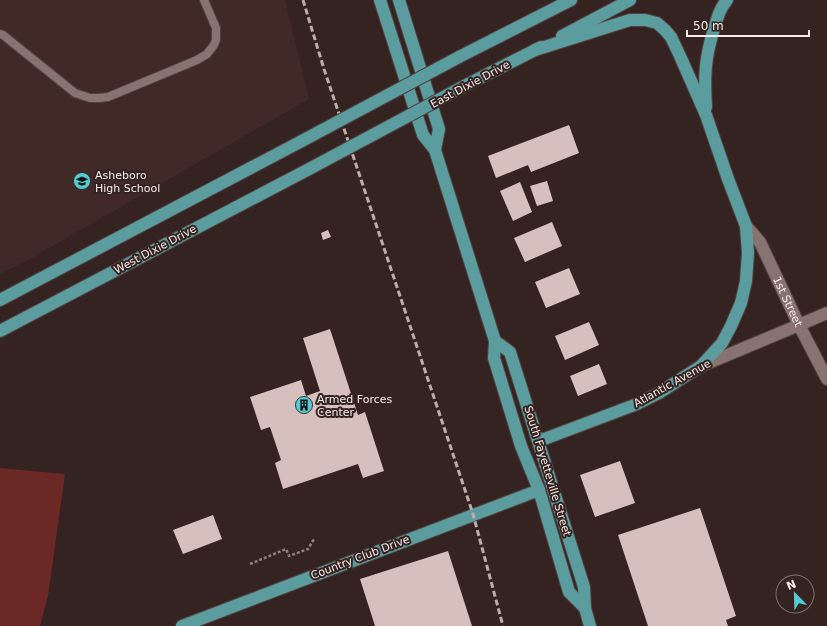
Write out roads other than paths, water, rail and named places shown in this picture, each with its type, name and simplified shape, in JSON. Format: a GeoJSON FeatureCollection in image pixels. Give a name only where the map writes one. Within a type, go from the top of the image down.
{"type":"FeatureCollection","features":[{"type":"Feature","properties":{"kind":"main road","name":"South Fayetteville Street"},"geometry":{"type":"LineString","coordinates":[[380,0],[423,135],[435,150],[495,341],[494,358],[521,446],[539,490],[569,592],[585,608]]}},
{"type":"Feature","properties":{"kind":"main road","name":"South Fayetteville Street"},"geometry":{"type":"LineString","coordinates":[[398,0],[439,129],[435,150]]}},
{"type":"Feature","properties":{"kind":"main road"},"geometry":{"type":"LineString","coordinates":[[541,16],[556,0]]}},
{"type":"Feature","properties":{"kind":"main road"},"geometry":{"type":"LineString","coordinates":[[0,300],[459,57],[570,0]]}},
{"type":"Feature","properties":{"kind":"main road","name":"East Dixie Drive"},"geometry":{"type":"LineString","coordinates":[[311,168],[630,0]]}},
{"type":"Feature","properties":{"kind":"main road"},"geometry":{"type":"LineString","coordinates":[[706,115],[704,83],[709,46],[720,9],[727,0]]}},
{"type":"Feature","properties":{"kind":"main road"},"geometry":{"type":"LineString","coordinates":[[535,50],[630,20],[645,20],[657,23],[671,38],[706,115],[746,226],[748,253],[746,281],[741,303],[722,343],[701,366]]}},
{"type":"Feature","properties":{"kind":"main road","name":"West Dixie Drive"},"geometry":{"type":"LineString","coordinates":[[0,331],[311,168]]}},
{"type":"Feature","properties":{"kind":"main road","name":"South Fayetteville Street"},"geometry":{"type":"LineString","coordinates":[[495,341],[510,352],[584,587],[585,608],[590,626]]}},
{"type":"Feature","properties":{"kind":"main road","name":"Atlantic Avenue"},"geometry":{"type":"LineString","coordinates":[[539,442],[637,404],[701,366]]}},
{"type":"Feature","properties":{"kind":"main road","name":"Country Club Drive"},"geometry":{"type":"LineString","coordinates":[[182,626],[539,490]]}},
{"type":"Feature","properties":{"kind":"street","name":"1st Street"},"geometry":{"type":"LineString","coordinates":[[746,226],[760,242],[799,325],[827,379]]}},
{"type":"Feature","properties":{"kind":"street","name":"Atlantic Avenue"},"geometry":{"type":"LineString","coordinates":[[701,366],[827,313]]}},
{"type":"Feature","properties":{"kind":"lane"},"geometry":{"type":"LineString","coordinates":[[0,34],[75,93],[90,98],[108,97],[208,54],[216,40],[216,28],[204,0]]}},
{"type":"Feature","properties":{"kind":"railway"},"geometry":{"type":"LineString","coordinates":[[303,0],[324,69],[473,514],[503,626]]}},
{"type":"Feature","properties":{"kind":"place","name":"Asheboro High School"},"geometry":{"type":"Point","coordinates":[82,181]}},
{"type":"Feature","properties":{"kind":"place","name":"Armed Forces Center"},"geometry":{"type":"Point","coordinates":[304,405]}}]}
